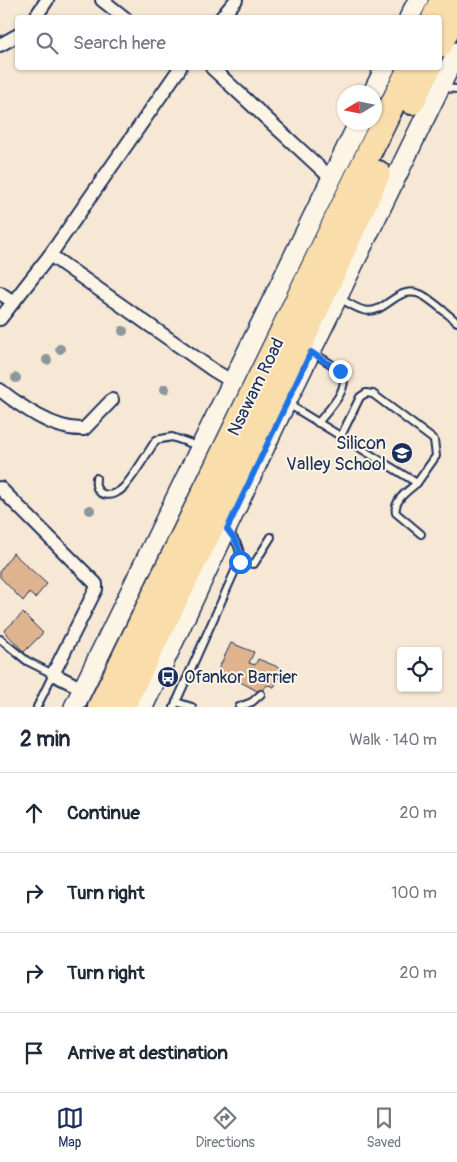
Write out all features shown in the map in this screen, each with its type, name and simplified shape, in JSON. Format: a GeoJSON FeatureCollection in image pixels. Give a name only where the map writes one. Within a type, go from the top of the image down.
{"type":"FeatureCollection","features":[{"type":"Feature","properties":{"kind":"highway"},"geometry":{"type":"LineString","coordinates":[[435,15],[442,0]]}},
{"type":"Feature","properties":{"kind":"highway"},"geometry":{"type":"LineString","coordinates":[[442,41],[457,9]]}},
{"type":"Feature","properties":{"kind":"highway","name":"Nsawam Road"},"geometry":{"type":"LineString","coordinates":[[100,707],[278,385],[409,70]]}},
{"type":"Feature","properties":{"kind":"highway","name":"Nsawam Road"},"geometry":{"type":"LineString","coordinates":[[122,707],[343,246],[442,81]]}},
{"type":"Feature","properties":{"kind":"main road"},"geometry":{"type":"LineString","coordinates":[[411,15],[418,0]]}},
{"type":"Feature","properties":{"kind":"main road"},"geometry":{"type":"LineString","coordinates":[[143,707],[227,529],[278,385],[311,352],[457,52]]}},
{"type":"Feature","properties":{"kind":"main road"},"geometry":{"type":"LineString","coordinates":[[376,85],[384,70]]}},
{"type":"Feature","properties":{"kind":"main road"},"geometry":{"type":"LineString","coordinates":[[74,707],[354,130]]}},
{"type":"Feature","properties":{"kind":"street"},"geometry":{"type":"LineString","coordinates":[[37,15],[47,0]]}},
{"type":"Feature","properties":{"kind":"street"},"geometry":{"type":"LineString","coordinates":[[102,0],[121,15]]}},
{"type":"Feature","properties":{"kind":"street"},"geometry":{"type":"LineString","coordinates":[[223,15],[236,0]]}},
{"type":"Feature","properties":{"kind":"street"},"geometry":{"type":"LineString","coordinates":[[0,45],[15,37]]}},
{"type":"Feature","properties":{"kind":"street"},"geometry":{"type":"LineString","coordinates":[[0,319],[12,301],[50,256],[179,70]]}},
{"type":"Feature","properties":{"kind":"street"},"geometry":{"type":"LineString","coordinates":[[214,70],[332,179]]}},
{"type":"Feature","properties":{"kind":"street"},"geometry":{"type":"LineString","coordinates":[[50,256],[233,382]]}},
{"type":"Feature","properties":{"kind":"street"},"geometry":{"type":"LineString","coordinates":[[0,293],[12,301]]}},
{"type":"Feature","properties":{"kind":"street"},"geometry":{"type":"LineString","coordinates":[[0,390],[54,423],[73,430],[84,429],[112,400]]}},
{"type":"Feature","properties":{"kind":"street"},"geometry":{"type":"LineString","coordinates":[[0,488],[96,584],[96,589],[53,674],[83,689]]}},
{"type":"Feature","properties":{"kind":"lane"},"geometry":{"type":"LineString","coordinates":[[338,298],[364,310],[384,307],[396,295],[405,293],[420,294],[457,322]]}},
{"type":"Feature","properties":{"kind":"lane"},"geometry":{"type":"LineString","coordinates":[[311,352],[340,371],[344,379],[344,388],[318,423]]}},
{"type":"Feature","properties":{"kind":"lane"},"geometry":{"type":"LineString","coordinates":[[278,385],[318,423],[417,483]]}},
{"type":"Feature","properties":{"kind":"lane"},"geometry":{"type":"LineString","coordinates":[[341,436],[360,397],[366,393],[373,394],[434,440],[436,456],[417,483],[398,501],[395,509],[396,513],[421,534]]}},
{"type":"Feature","properties":{"kind":"lane"},"geometry":{"type":"LineString","coordinates":[[96,478],[95,485],[99,492],[107,496],[124,488],[156,440],[162,437],[182,439],[201,448]]}},
{"type":"Feature","properties":{"kind":"lane"},"geometry":{"type":"LineString","coordinates":[[192,707],[175,704],[240,562],[241,553],[238,544],[227,529]]}},
{"type":"Feature","properties":{"kind":"lane"},"geometry":{"type":"LineString","coordinates":[[240,562],[254,564],[271,537]]}},
{"type":"Feature","properties":{"kind":"lane"},"geometry":{"type":"LineString","coordinates":[[0,640],[27,661],[53,674],[37,707]]}},
{"type":"Feature","properties":{"kind":"lane"},"geometry":{"type":"LineString","coordinates":[[239,707],[252,702],[261,694]]}},
{"type":"Feature","properties":{"kind":"building"},"geometry":{"type":"Polygon","coordinates":[[[13,553],[47,584],[35,598],[29,593],[23,601],[0,577],[0,571],[13,553]]]}},
{"type":"Feature","properties":{"kind":"building"},"geometry":{"type":"Polygon","coordinates":[[[23,613],[43,633],[24,652],[4,631],[23,613]]]}},
{"type":"Feature","properties":{"kind":"building"},"geometry":{"type":"Polygon","coordinates":[[[231,643],[254,652],[249,663],[255,665],[258,659],[283,669],[274,687],[268,685],[259,692],[218,670],[231,643]]]}},
{"type":"Feature","properties":{"kind":"place","name":"Silicon Valley School"},"geometry":{"type":"Point","coordinates":[402,453]}},
{"type":"Feature","properties":{"kind":"place","name":"Ofankor Barrier"},"geometry":{"type":"Point","coordinates":[168,677]}},
{"type":"Feature","properties":{"kind":"route"},"geometry":{"type":"LineString","coordinates":[[240,562],[241,553],[238,544],[227,529],[311,352],[340,371]]}}]}
